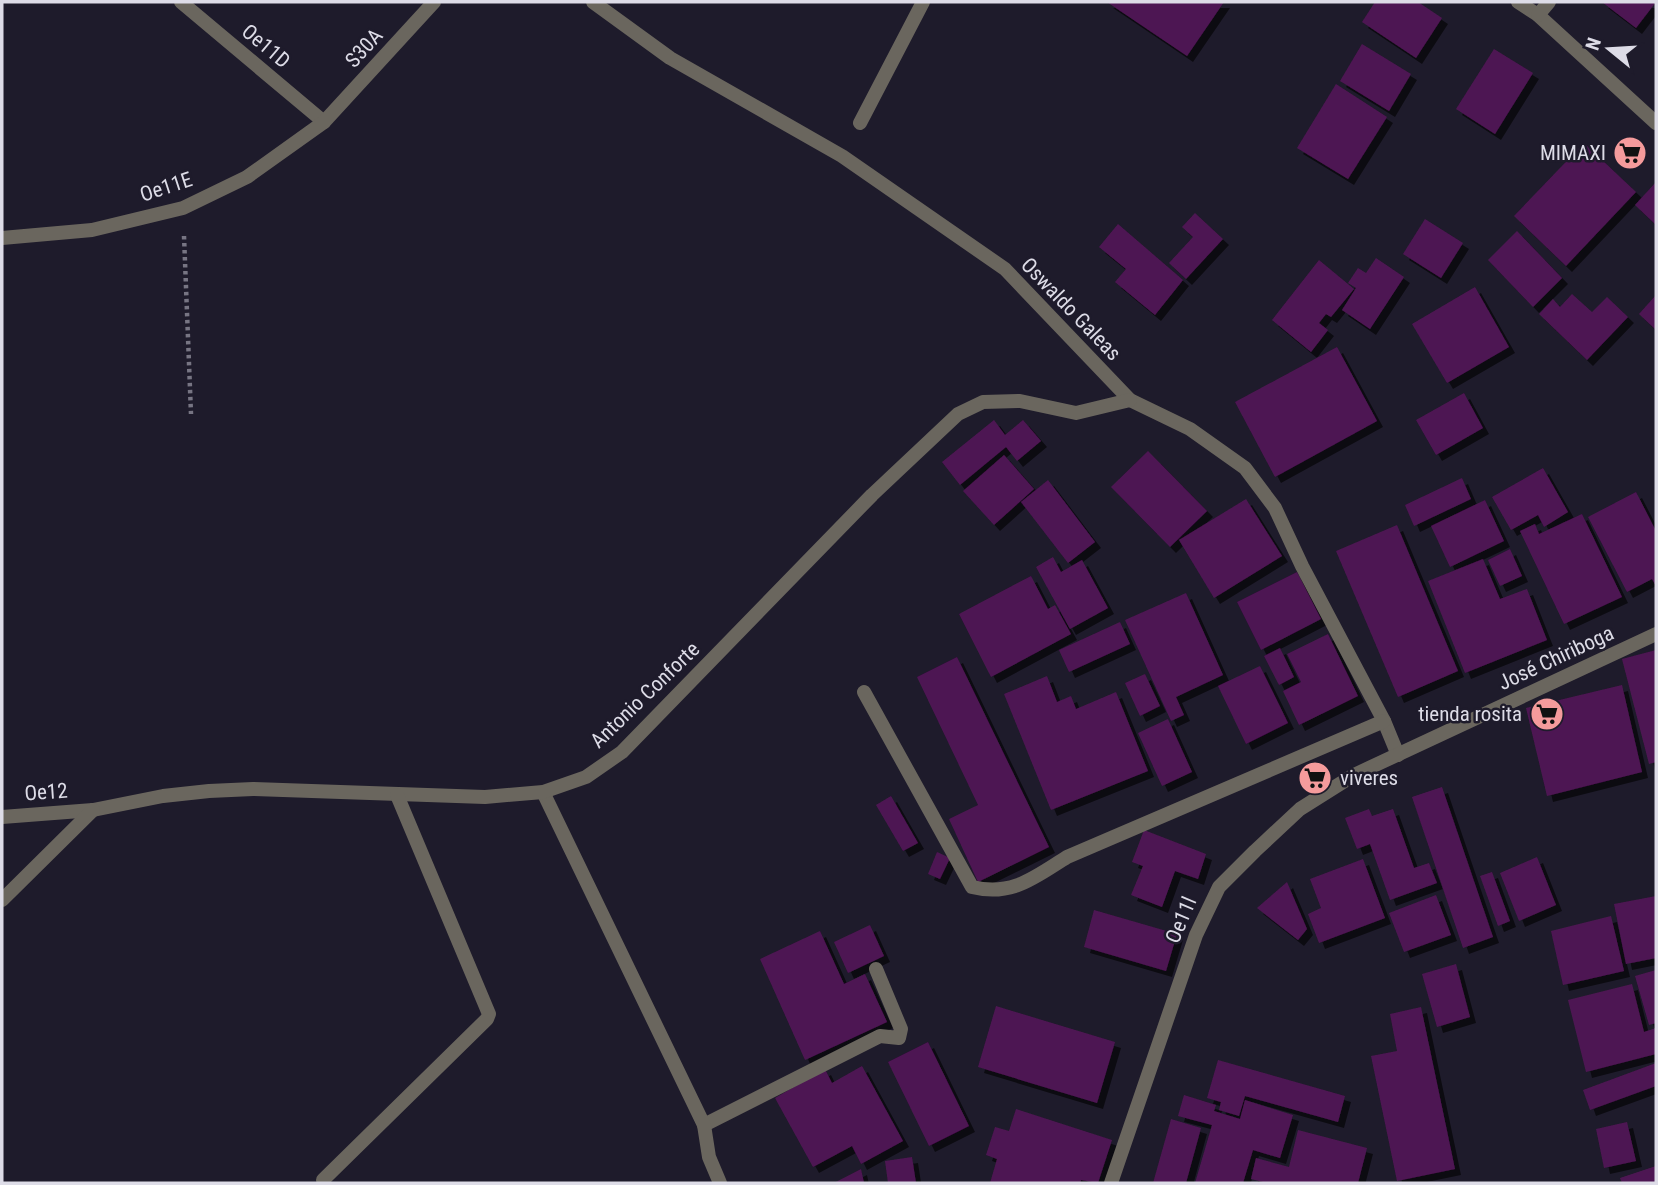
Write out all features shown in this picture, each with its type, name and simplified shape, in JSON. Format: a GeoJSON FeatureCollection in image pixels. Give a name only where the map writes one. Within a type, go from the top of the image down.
{"type":"FeatureCollection","features":[{"type":"Feature","properties":{"kind":"street","name":"Oe11D"},"geometry":{"type":"LineString","coordinates":[[181,2],[324,122]]}},
{"type":"Feature","properties":{"kind":"street","name":"S30A"},"geometry":{"type":"LineString","coordinates":[[324,122],[434,2]]}},
{"type":"Feature","properties":{"kind":"street","name":"Oswaldo Galeas"},"geometry":{"type":"LineString","coordinates":[[593,2],[670,58],[842,156],[1005,269],[1130,400],[1190,429],[1245,468],[1275,508],[1302,566],[1384,721],[1398,755]]}},
{"type":"Feature","properties":{"kind":"street"},"geometry":{"type":"LineString","coordinates":[[860,123],[923,2]]}},
{"type":"Feature","properties":{"kind":"street"},"geometry":{"type":"LineString","coordinates":[[1518,2],[1538,15],[1656,123]]}},
{"type":"Feature","properties":{"kind":"street"},"geometry":{"type":"LineString","coordinates":[[1538,15],[1549,2]]}},
{"type":"Feature","properties":{"kind":"street","name":"Oe11E"},"geometry":{"type":"LineString","coordinates":[[2,238],[92,230],[183,208],[247,177],[324,122]]}},
{"type":"Feature","properties":{"kind":"street","name":"Antonio Conforte"},"geometry":{"type":"LineString","coordinates":[[93,810],[163,796],[253,789],[485,797],[543,792],[586,777],[622,752],[872,495],[958,414],[983,402],[1020,401],[1076,413],[1130,400]]}},
{"type":"Feature","properties":{"kind":"street","name":"José Chiriboga"},"geometry":{"type":"LineString","coordinates":[[1398,755],[1656,634]]}},
{"type":"Feature","properties":{"kind":"street"},"geometry":{"type":"LineString","coordinates":[[864,692],[972,887],[992,892],[1027,882],[1067,856],[1384,721]]}},
{"type":"Feature","properties":{"kind":"street","name":"Oe11l"},"geometry":{"type":"LineString","coordinates":[[1111,1183],[1196,935],[1219,887],[1300,809],[1354,775],[1398,755]]}},
{"type":"Feature","properties":{"kind":"street"},"geometry":{"type":"LineString","coordinates":[[543,792],[704,1125],[709,1157],[720,1183]]}},
{"type":"Feature","properties":{"kind":"street"},"geometry":{"type":"LineString","coordinates":[[323,1180],[487,1019],[489,1014],[397,795]]}},
{"type":"Feature","properties":{"kind":"street"},"geometry":{"type":"LineString","coordinates":[[2,901],[93,810]]}},
{"type":"Feature","properties":{"kind":"street","name":"Oe12"},"geometry":{"type":"LineString","coordinates":[[2,817],[93,810]]}},
{"type":"Feature","properties":{"kind":"street"},"geometry":{"type":"LineString","coordinates":[[704,1125],[880,1036],[899,1038],[901,1030],[877,969]]}},
{"type":"Feature","properties":{"kind":"path"},"geometry":{"type":"LineString","coordinates":[[183,208],[191,414]]}},
{"type":"Feature","properties":{"kind":"building"},"geometry":{"type":"Polygon","coordinates":[[[1107,2],[1224,2],[1187,56],[1107,2]]]}},
{"type":"Feature","properties":{"kind":"building"},"geometry":{"type":"Polygon","coordinates":[[[1375,2],[1418,2],[1442,18],[1416,58],[1362,22],[1375,2]]]}},
{"type":"Feature","properties":{"kind":"building"},"geometry":{"type":"Polygon","coordinates":[[[1602,2],[1656,2],[1636,28],[1602,2]]]}},
{"type":"Feature","properties":{"kind":"building"},"geometry":{"type":"Polygon","coordinates":[[[1362,44],[1411,74],[1389,111],[1340,81],[1362,44]]]}},
{"type":"Feature","properties":{"kind":"building"},"geometry":{"type":"Polygon","coordinates":[[[1494,49],[1533,73],[1495,134],[1456,109],[1494,49]]]}},
{"type":"Feature","properties":{"kind":"building"},"geometry":{"type":"Polygon","coordinates":[[[1336,84],[1387,117],[1348,179],[1297,148],[1336,84]]]}},
{"type":"Feature","properties":{"kind":"building"},"geometry":{"type":"Polygon","coordinates":[[[1584,143],[1636,192],[1566,266],[1514,216],[1584,143]]]}},
{"type":"Feature","properties":{"kind":"building"},"geometry":{"type":"Polygon","coordinates":[[[1656,182],[1656,225],[1635,205],[1656,182]]]}},
{"type":"Feature","properties":{"kind":"building"},"geometry":{"type":"Polygon","coordinates":[[[1195,213],[1223,239],[1186,279],[1169,263],[1193,237],[1182,227],[1195,213]]]}},
{"type":"Feature","properties":{"kind":"building"},"geometry":{"type":"Polygon","coordinates":[[[1425,219],[1463,243],[1441,278],[1403,254],[1425,219]]]}},
{"type":"Feature","properties":{"kind":"building"},"geometry":{"type":"Polygon","coordinates":[[[1118,224],[1183,280],[1155,315],[1115,282],[1126,269],[1099,247],[1118,224]]]}},
{"type":"Feature","properties":{"kind":"building"},"geometry":{"type":"Polygon","coordinates":[[[1517,231],[1562,278],[1533,307],[1488,260],[1517,231]]]}},
{"type":"Feature","properties":{"kind":"building"},"geometry":{"type":"Polygon","coordinates":[[[1376,258],[1404,277],[1370,329],[1342,310],[1356,288],[1348,283],[1358,268],[1366,273],[1376,258]]]}},
{"type":"Feature","properties":{"kind":"building"},"geometry":{"type":"Polygon","coordinates":[[[1319,260],[1354,289],[1331,317],[1326,314],[1319,323],[1328,330],[1311,352],[1272,320],[1319,260]]]}},
{"type":"Feature","properties":{"kind":"building"},"geometry":{"type":"Polygon","coordinates":[[[1475,287],[1509,347],[1447,383],[1412,324],[1475,287]]]}},
{"type":"Feature","properties":{"kind":"building"},"geometry":{"type":"Polygon","coordinates":[[[1572,294],[1592,312],[1607,297],[1628,317],[1587,360],[1539,314],[1553,299],[1560,307],[1572,294]]]}},
{"type":"Feature","properties":{"kind":"building"},"geometry":{"type":"Polygon","coordinates":[[[1656,295],[1656,330],[1639,314],[1656,295]]]}},
{"type":"Feature","properties":{"kind":"building"},"geometry":{"type":"Polygon","coordinates":[[[1337,347],[1377,421],[1275,477],[1235,402],[1337,347]]]}},
{"type":"Feature","properties":{"kind":"building"},"geometry":{"type":"Polygon","coordinates":[[[1464,393],[1483,428],[1436,455],[1416,420],[1464,393]]]}},
{"type":"Feature","properties":{"kind":"building"},"geometry":{"type":"Polygon","coordinates":[[[994,420],[1005,435],[1023,420],[1041,441],[1017,461],[1006,447],[960,485],[942,462],[994,420]]]}},
{"type":"Feature","properties":{"kind":"building"},"geometry":{"type":"Polygon","coordinates":[[[1148,451],[1207,511],[1170,547],[1111,487],[1148,451]]]}},
{"type":"Feature","properties":{"kind":"building"},"geometry":{"type":"Polygon","coordinates":[[[1004,455],[1034,489],[994,525],[963,491],[1004,455]]]}},
{"type":"Feature","properties":{"kind":"building"},"geometry":{"type":"Polygon","coordinates":[[[1543,468],[1568,512],[1544,527],[1538,515],[1511,530],[1492,497],[1543,468]]]}},
{"type":"Feature","properties":{"kind":"building"},"geometry":{"type":"Polygon","coordinates":[[[1462,478],[1471,499],[1414,526],[1405,505],[1462,478]]]}},
{"type":"Feature","properties":{"kind":"building"},"geometry":{"type":"Polygon","coordinates":[[[1048,480],[1095,542],[1068,563],[1021,502],[1048,480]]]}},
{"type":"Feature","properties":{"kind":"building"},"geometry":{"type":"Polygon","coordinates":[[[1636,492],[1656,531],[1656,586],[1652,579],[1627,592],[1588,517],[1636,492]]]}},
{"type":"Feature","properties":{"kind":"building"},"geometry":{"type":"Polygon","coordinates":[[[1246,499],[1282,556],[1214,598],[1179,540],[1246,499]]]}},
{"type":"Feature","properties":{"kind":"building"},"geometry":{"type":"Polygon","coordinates":[[[1485,500],[1504,541],[1450,567],[1431,526],[1485,500]]]}},
{"type":"Feature","properties":{"kind":"building"},"geometry":{"type":"Polygon","coordinates":[[[1582,514],[1622,597],[1564,624],[1520,531],[1535,524],[1539,534],[1582,514]]]}},
{"type":"Feature","properties":{"kind":"building"},"geometry":{"type":"Polygon","coordinates":[[[1397,525],[1458,671],[1398,697],[1336,551],[1397,525]]]}},
{"type":"Feature","properties":{"kind":"building"},"geometry":{"type":"Polygon","coordinates":[[[1510,549],[1522,576],[1500,586],[1488,560],[1510,549]]]}},
{"type":"Feature","properties":{"kind":"building"},"geometry":{"type":"Polygon","coordinates":[[[1053,557],[1061,572],[1082,560],[1108,608],[1070,629],[1036,567],[1053,557]]]}},
{"type":"Feature","properties":{"kind":"building"},"geometry":{"type":"Polygon","coordinates":[[[1483,559],[1500,599],[1527,589],[1547,640],[1465,673],[1428,581],[1483,559]]]}},
{"type":"Feature","properties":{"kind":"building"},"geometry":{"type":"Polygon","coordinates":[[[1297,572],[1321,619],[1261,650],[1237,602],[1297,572]]]}},
{"type":"Feature","properties":{"kind":"building"},"geometry":{"type":"Polygon","coordinates":[[[1031,576],[1048,609],[1055,605],[1071,634],[991,677],[959,614],[1031,576]]]}},
{"type":"Feature","properties":{"kind":"building"},"geometry":{"type":"Polygon","coordinates":[[[1186,593],[1223,675],[1176,697],[1184,715],[1171,721],[1125,620],[1186,593]]]}},
{"type":"Feature","properties":{"kind":"building"},"geometry":{"type":"Polygon","coordinates":[[[1120,622],[1130,644],[1069,672],[1059,650],[1120,622]]]}},
{"type":"Feature","properties":{"kind":"building"},"geometry":{"type":"Polygon","coordinates":[[[1328,634],[1358,696],[1299,725],[1283,691],[1301,682],[1287,654],[1328,634]]]}},
{"type":"Feature","properties":{"kind":"building"},"geometry":{"type":"Polygon","coordinates":[[[1280,648],[1294,677],[1279,685],[1264,656],[1280,648]]]}},
{"type":"Feature","properties":{"kind":"building"},"geometry":{"type":"Polygon","coordinates":[[[1656,650],[1656,762],[1649,764],[1622,659],[1656,650]]]}},
{"type":"Feature","properties":{"kind":"building"},"geometry":{"type":"Polygon","coordinates":[[[957,657],[1049,847],[978,882],[949,819],[978,805],[917,677],[957,657]]]}},
{"type":"Feature","properties":{"kind":"building"},"geometry":{"type":"Polygon","coordinates":[[[1260,666],[1288,723],[1246,744],[1218,686],[1260,666]]]}},
{"type":"Feature","properties":{"kind":"building"},"geometry":{"type":"Polygon","coordinates":[[[1145,674],[1160,706],[1140,716],[1125,683],[1145,674]]]}},
{"type":"Feature","properties":{"kind":"building"},"geometry":{"type":"Polygon","coordinates":[[[1047,676],[1057,702],[1071,696],[1076,709],[1116,692],[1148,771],[1051,810],[1004,694],[1047,676]]]}},
{"type":"Feature","properties":{"kind":"building"},"geometry":{"type":"Polygon","coordinates":[[[1622,685],[1642,772],[1547,796],[1526,708],[1622,685]]]}},
{"type":"Feature","properties":{"kind":"building"},"geometry":{"type":"Polygon","coordinates":[[[1168,719],[1192,772],[1162,786],[1138,733],[1168,719]]]}},
{"type":"Feature","properties":{"kind":"building"},"geometry":{"type":"Polygon","coordinates":[[[1442,787],[1493,937],[1463,948],[1412,797],[1442,787]]]}},
{"type":"Feature","properties":{"kind":"building"},"geometry":{"type":"Polygon","coordinates":[[[891,796],[918,843],[903,851],[876,805],[891,796]]]}},
{"type":"Feature","properties":{"kind":"building"},"geometry":{"type":"Polygon","coordinates":[[[1369,809],[1372,816],[1393,809],[1414,868],[1429,863],[1437,883],[1390,900],[1370,844],[1357,849],[1345,818],[1369,809]]]}},
{"type":"Feature","properties":{"kind":"building"},"geometry":{"type":"Polygon","coordinates":[[[1144,830],[1206,854],[1198,879],[1175,871],[1162,907],[1131,895],[1143,866],[1132,862],[1144,830]]]}},
{"type":"Feature","properties":{"kind":"building"},"geometry":{"type":"Polygon","coordinates":[[[937,852],[950,858],[940,879],[928,874],[937,852]]]}},
{"type":"Feature","properties":{"kind":"building"},"geometry":{"type":"Polygon","coordinates":[[[1537,857],[1556,905],[1519,921],[1500,873],[1537,857]]]}},
{"type":"Feature","properties":{"kind":"building"},"geometry":{"type":"Polygon","coordinates":[[[1363,859],[1385,918],[1319,943],[1308,914],[1321,908],[1310,879],[1363,859]]]}},
{"type":"Feature","properties":{"kind":"building"},"geometry":{"type":"Polygon","coordinates":[[[1492,872],[1510,921],[1498,926],[1480,876],[1492,872]]]}},
{"type":"Feature","properties":{"kind":"building"},"geometry":{"type":"Polygon","coordinates":[[[1287,882],[1307,929],[1298,940],[1257,908],[1287,882]]]}},
{"type":"Feature","properties":{"kind":"building"},"geometry":{"type":"Polygon","coordinates":[[[1436,895],[1451,935],[1404,952],[1389,913],[1436,895]]]}},
{"type":"Feature","properties":{"kind":"building"},"geometry":{"type":"Polygon","coordinates":[[[1656,896],[1656,958],[1626,964],[1614,904],[1656,896]]]}},
{"type":"Feature","properties":{"kind":"building"},"geometry":{"type":"Polygon","coordinates":[[[1094,910],[1177,934],[1166,971],[1084,947],[1094,910]]]}},
{"type":"Feature","properties":{"kind":"building"},"geometry":{"type":"Polygon","coordinates":[[[1611,916],[1624,971],[1563,985],[1551,931],[1611,916]]]}},
{"type":"Feature","properties":{"kind":"building"},"geometry":{"type":"Polygon","coordinates":[[[870,925],[884,956],[848,973],[834,942],[870,925]]]}},
{"type":"Feature","properties":{"kind":"building"},"geometry":{"type":"Polygon","coordinates":[[[820,931],[844,984],[865,974],[887,1022],[805,1060],[760,959],[820,931]]]}},
{"type":"Feature","properties":{"kind":"building"},"geometry":{"type":"Polygon","coordinates":[[[1456,964],[1470,1017],[1437,1027],[1422,974],[1456,964]]]}},
{"type":"Feature","properties":{"kind":"building"},"geometry":{"type":"Polygon","coordinates":[[[1656,970],[1656,1023],[1649,1025],[1635,976],[1656,970]]]}},
{"type":"Feature","properties":{"kind":"building"},"geometry":{"type":"Polygon","coordinates":[[[1632,984],[1644,1032],[1656,1028],[1656,1054],[1586,1072],[1568,1000],[1632,984]]]}},
{"type":"Feature","properties":{"kind":"building"},"geometry":{"type":"Polygon","coordinates":[[[996,1006],[1115,1042],[1097,1103],[978,1067],[996,1006]]]}},
{"type":"Feature","properties":{"kind":"building"},"geometry":{"type":"Polygon","coordinates":[[[1421,1007],[1455,1169],[1397,1181],[1371,1056],[1397,1051],[1390,1014],[1421,1007]]]}},
{"type":"Feature","properties":{"kind":"building"},"geometry":{"type":"Polygon","coordinates":[[[928,1042],[969,1126],[929,1146],[888,1062],[928,1042]]]}},
{"type":"Feature","properties":{"kind":"building"},"geometry":{"type":"Polygon","coordinates":[[[1218,1060],[1345,1096],[1338,1122],[1245,1096],[1239,1116],[1219,1110],[1221,1102],[1207,1098],[1218,1060]]]}},
{"type":"Feature","properties":{"kind":"building"},"geometry":{"type":"Polygon","coordinates":[[[1656,1063],[1656,1086],[1590,1110],[1583,1090],[1656,1063]]]}},
{"type":"Feature","properties":{"kind":"building"},"geometry":{"type":"Polygon","coordinates":[[[862,1066],[903,1141],[861,1164],[852,1146],[813,1167],[775,1098],[825,1069],[832,1083],[862,1066]]]}},
{"type":"Feature","properties":{"kind":"building"},"geometry":{"type":"Polygon","coordinates":[[[1184,1095],[1216,1105],[1214,1111],[1240,1119],[1245,1100],[1293,1115],[1280,1158],[1253,1150],[1243,1183],[1195,1183],[1212,1125],[1178,1116],[1184,1095]]]}},
{"type":"Feature","properties":{"kind":"building"},"geometry":{"type":"Polygon","coordinates":[[[1016,1109],[1112,1140],[1098,1183],[1081,1180],[1080,1183],[990,1183],[997,1159],[986,1155],[995,1127],[1009,1131],[1016,1109]]]}},
{"type":"Feature","properties":{"kind":"building"},"geometry":{"type":"Polygon","coordinates":[[[1171,1119],[1201,1128],[1186,1183],[1153,1183],[1171,1119]]]}},
{"type":"Feature","properties":{"kind":"building"},"geometry":{"type":"Polygon","coordinates":[[[1627,1122],[1636,1161],[1604,1168],[1596,1129],[1627,1122]]]}},
{"type":"Feature","properties":{"kind":"building"},"geometry":{"type":"Polygon","coordinates":[[[1298,1130],[1367,1148],[1358,1183],[1267,1183],[1251,1179],[1256,1158],[1289,1167],[1298,1130]]]}},
{"type":"Feature","properties":{"kind":"building"},"geometry":{"type":"Polygon","coordinates":[[[912,1157],[916,1183],[888,1183],[885,1161],[912,1157]]]}},
{"type":"Feature","properties":{"kind":"building"},"geometry":{"type":"Polygon","coordinates":[[[1656,1166],[1656,1183],[1622,1183],[1620,1178],[1656,1166]]]}},
{"type":"Feature","properties":{"kind":"building"},"geometry":{"type":"Polygon","coordinates":[[[861,1169],[864,1183],[834,1183],[861,1169]]]}},
{"type":"Feature","properties":{"kind":"place","name":"MIMAXI"},"geometry":{"type":"Point","coordinates":[1630,153]}},
{"type":"Feature","properties":{"kind":"place","name":"tienda rosita"},"geometry":{"type":"Point","coordinates":[1547,714]}},
{"type":"Feature","properties":{"kind":"place","name":"viveres"},"geometry":{"type":"Point","coordinates":[1315,778]}}]}
